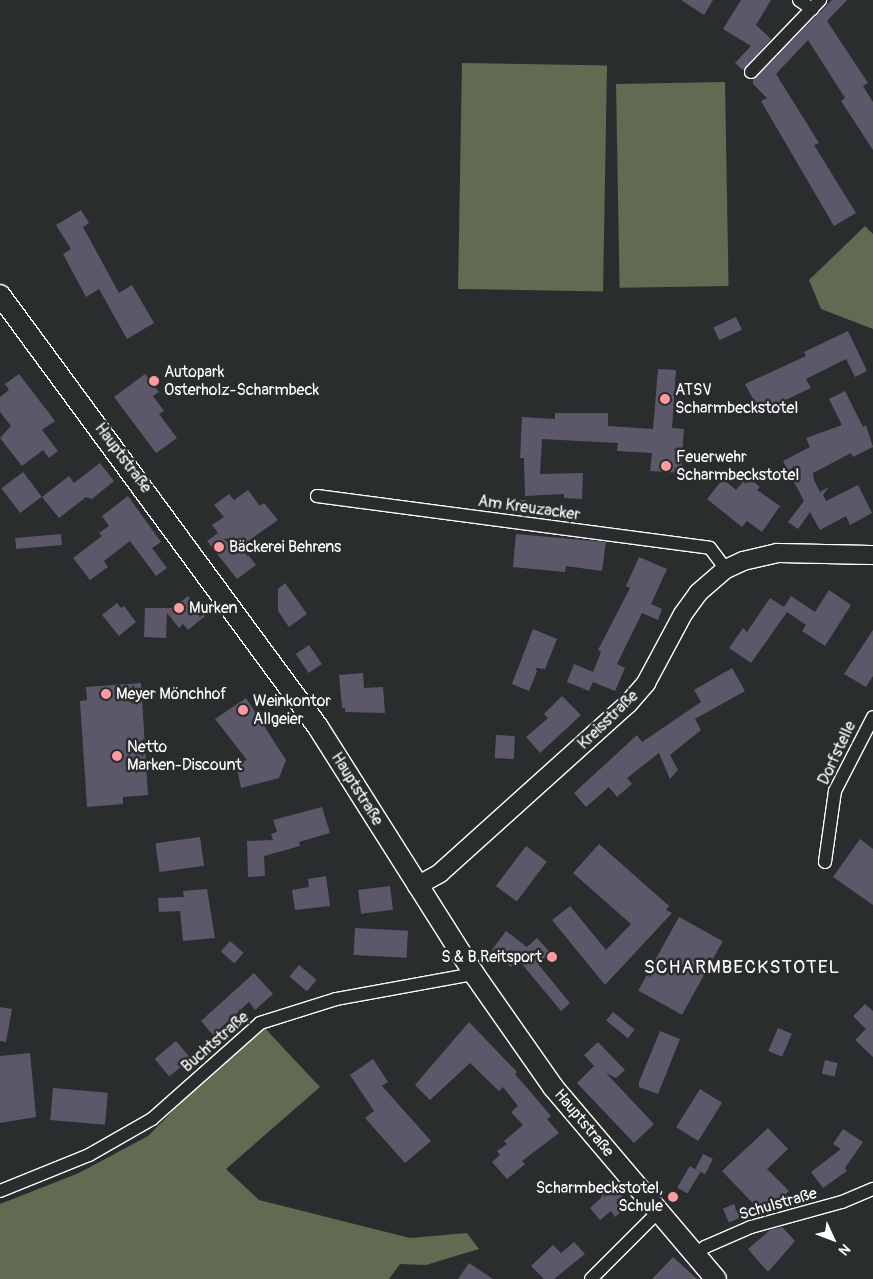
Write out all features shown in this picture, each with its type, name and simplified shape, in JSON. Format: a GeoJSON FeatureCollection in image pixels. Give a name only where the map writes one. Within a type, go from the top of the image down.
{"type":"FeatureCollection","features":[{"type":"Feature","properties":{"kind":"main road","name":"Hauptstraße"},"geometry":{"type":"LineString","coordinates":[[0,295],[280,674],[350,777],[474,974],[553,1087],[716,1279]]}},
{"type":"Feature","properties":{"kind":"street"},"geometry":{"type":"LineString","coordinates":[[799,0],[816,4]]}},
{"type":"Feature","properties":{"kind":"street"},"geometry":{"type":"LineString","coordinates":[[751,72],[816,4]]}},
{"type":"Feature","properties":{"kind":"street","name":"Am Kreuzacker"},"geometry":{"type":"LineString","coordinates":[[317,496],[710,548],[726,570]]}},
{"type":"Feature","properties":{"kind":"street","name":"Kreisstraße"},"geometry":{"type":"LineString","coordinates":[[417,886],[440,873],[628,704],[646,683],[688,607],[698,594],[726,570],[743,561],[777,553],[873,555]]}},
{"type":"Feature","properties":{"kind":"street","name":"Dorfstelle"},"geometry":{"type":"LineString","coordinates":[[825,862],[835,791],[873,718]]}},
{"type":"Feature","properties":{"kind":"street","name":"Buchtstraße"},"geometry":{"type":"LineString","coordinates":[[0,1191],[89,1154],[152,1119],[260,1023],[336,999],[474,974]]}},
{"type":"Feature","properties":{"kind":"street","name":"Schulstraße"},"geometry":{"type":"LineString","coordinates":[[695,1255],[705,1247],[751,1227],[842,1202],[873,1189]]}},
{"type":"Feature","properties":{"kind":"street"},"geometry":{"type":"LineString","coordinates":[[591,1279],[659,1211]]}},
{"type":"Feature","properties":{"kind":"green space"},"geometry":{"type":"Polygon","coordinates":[[[462,63],[607,66],[603,291],[458,289],[462,63]]]}},
{"type":"Feature","properties":{"kind":"green space"},"geometry":{"type":"Polygon","coordinates":[[[725,82],[729,286],[620,288],[616,84],[725,82]]]}},
{"type":"Feature","properties":{"kind":"green space"},"geometry":{"type":"Polygon","coordinates":[[[865,226],[873,234],[873,329],[821,309],[809,280],[865,226]]]}},
{"type":"Feature","properties":{"kind":"green space"},"geometry":{"type":"Polygon","coordinates":[[[260,1023],[320,1087],[226,1169],[259,1200],[410,1238],[467,1233],[479,1249],[426,1265],[400,1264],[389,1279],[0,1279],[0,1204],[79,1173],[148,1136],[260,1023]]]}},
{"type":"Feature","properties":{"kind":"building"},"geometry":{"type":"Polygon","coordinates":[[[681,0],[713,0],[704,15],[681,0]]]}},
{"type":"Feature","properties":{"kind":"building"},"geometry":{"type":"Polygon","coordinates":[[[741,0],[771,0],[756,25],[771,39],[743,70],[735,63],[751,46],[723,29],[741,0]]]}},
{"type":"Feature","properties":{"kind":"building"},"geometry":{"type":"Polygon","coordinates":[[[832,0],[847,0],[827,21],[868,83],[863,86],[873,102],[873,150],[841,101],[845,98],[808,40],[776,74],[819,143],[814,145],[856,213],[834,226],[761,101],[767,98],[753,84],[753,80],[832,0]]]}},
{"type":"Feature","properties":{"kind":"building"},"geometry":{"type":"Polygon","coordinates":[[[81,210],[89,223],[83,227],[119,293],[132,285],[154,323],[127,339],[99,289],[86,297],[63,254],[71,249],[56,225],[81,210]]]}},
{"type":"Feature","properties":{"kind":"building"},"geometry":{"type":"Polygon","coordinates":[[[736,317],[742,330],[719,340],[713,328],[736,317]]]}},
{"type":"Feature","properties":{"kind":"building"},"geometry":{"type":"Polygon","coordinates":[[[848,331],[867,371],[855,377],[846,359],[806,379],[811,388],[760,412],[745,384],[806,356],[804,352],[848,331]]]}},
{"type":"Feature","properties":{"kind":"building"},"geometry":{"type":"Polygon","coordinates":[[[658,369],[676,370],[672,428],[684,429],[681,473],[650,471],[652,453],[617,451],[618,443],[542,439],[540,474],[583,473],[582,499],[564,498],[564,494],[525,496],[524,458],[520,458],[522,417],[555,419],[555,413],[608,413],[608,426],[653,429],[658,369]]]}},
{"type":"Feature","properties":{"kind":"building"},"geometry":{"type":"Polygon","coordinates":[[[19,374],[55,421],[42,430],[58,451],[49,458],[43,450],[22,466],[0,438],[11,426],[0,412],[0,397],[9,390],[5,384],[19,374]]]}},
{"type":"Feature","properties":{"kind":"building"},"geometry":{"type":"Polygon","coordinates":[[[145,374],[159,392],[153,396],[164,411],[159,414],[177,438],[156,453],[114,397],[145,374]]]}},
{"type":"Feature","properties":{"kind":"building"},"geometry":{"type":"Polygon","coordinates":[[[845,391],[863,427],[866,425],[873,447],[853,457],[851,453],[813,473],[814,480],[820,492],[829,487],[823,495],[826,501],[858,485],[872,513],[850,525],[846,516],[820,530],[810,512],[798,529],[788,522],[804,501],[783,461],[810,447],[806,438],[842,425],[829,399],[845,391]]]}},
{"type":"Feature","properties":{"kind":"building"},"geometry":{"type":"Polygon","coordinates":[[[100,463],[114,481],[92,499],[86,497],[59,518],[42,497],[69,476],[74,483],[100,463]]]}},
{"type":"Feature","properties":{"kind":"building"},"geometry":{"type":"Polygon","coordinates":[[[23,472],[42,497],[20,513],[1,488],[23,472]]]}},
{"type":"Feature","properties":{"kind":"building"},"geometry":{"type":"Polygon","coordinates":[[[747,476],[760,487],[757,490],[780,506],[762,532],[747,521],[742,527],[707,499],[723,479],[736,490],[747,476]]]}},
{"type":"Feature","properties":{"kind":"building"},"geometry":{"type":"Polygon","coordinates":[[[248,490],[260,506],[264,503],[278,520],[241,546],[256,565],[237,579],[207,541],[218,533],[212,525],[224,517],[214,505],[229,494],[234,500],[248,490]]]}},
{"type":"Feature","properties":{"kind":"building"},"geometry":{"type":"Polygon","coordinates":[[[128,496],[161,542],[152,548],[167,568],[156,576],[130,541],[104,561],[108,567],[90,580],[73,558],[102,536],[99,533],[109,526],[102,516],[128,496]]]}},
{"type":"Feature","properties":{"kind":"building"},"geometry":{"type":"Polygon","coordinates":[[[513,500],[526,500],[525,513],[512,513],[513,500]]]}},
{"type":"Feature","properties":{"kind":"building"},"geometry":{"type":"Polygon","coordinates":[[[61,534],[62,545],[16,549],[15,538],[61,534]]]}},
{"type":"Feature","properties":{"kind":"building"},"geometry":{"type":"Polygon","coordinates":[[[516,534],[606,542],[602,571],[566,566],[565,572],[513,567],[516,534]]]}},
{"type":"Feature","properties":{"kind":"building"},"geometry":{"type":"Polygon","coordinates":[[[639,557],[667,569],[651,604],[662,609],[658,620],[642,613],[617,664],[625,668],[615,691],[593,682],[589,691],[567,682],[574,664],[593,672],[601,652],[598,650],[630,588],[626,586],[639,557]]]}},
{"type":"Feature","properties":{"kind":"building"},"geometry":{"type":"Polygon","coordinates":[[[285,583],[307,614],[289,627],[278,611],[278,589],[285,583]]]}},
{"type":"Feature","properties":{"kind":"building"},"geometry":{"type":"Polygon","coordinates":[[[829,590],[851,605],[825,646],[802,631],[806,625],[787,612],[751,663],[729,648],[743,628],[747,632],[770,598],[784,607],[791,596],[815,612],[829,590]]]}},
{"type":"Feature","properties":{"kind":"building"},"geometry":{"type":"Polygon","coordinates":[[[188,596],[205,616],[188,630],[183,624],[179,628],[167,613],[166,638],[144,637],[145,608],[173,608],[188,596]]]}},
{"type":"Feature","properties":{"kind":"building"},"geometry":{"type":"Polygon","coordinates":[[[117,603],[121,608],[124,606],[136,622],[119,636],[102,615],[117,603]]]}},
{"type":"Feature","properties":{"kind":"building"},"geometry":{"type":"Polygon","coordinates":[[[533,629],[557,639],[545,669],[535,668],[537,671],[529,691],[512,684],[533,629]]]}},
{"type":"Feature","properties":{"kind":"building"},"geometry":{"type":"Polygon","coordinates":[[[873,630],[873,676],[866,687],[844,674],[873,630]]]}},
{"type":"Feature","properties":{"kind":"building"},"geometry":{"type":"Polygon","coordinates":[[[309,645],[322,664],[309,673],[296,654],[309,645]]]}},
{"type":"Feature","properties":{"kind":"building"},"geometry":{"type":"Polygon","coordinates":[[[732,668],[745,691],[695,719],[701,730],[670,755],[678,770],[670,779],[659,753],[627,778],[632,784],[617,797],[609,787],[586,807],[574,793],[637,735],[642,742],[701,702],[694,690],[732,668]]]}},
{"type":"Feature","properties":{"kind":"building"},"geometry":{"type":"Polygon","coordinates":[[[363,673],[364,688],[383,687],[385,713],[345,712],[345,708],[342,708],[339,675],[363,673]]]}},
{"type":"Feature","properties":{"kind":"building"},"geometry":{"type":"Polygon","coordinates":[[[141,683],[148,795],[123,797],[123,804],[87,807],[80,701],[87,700],[86,687],[141,683]]]}},
{"type":"Feature","properties":{"kind":"building"},"geometry":{"type":"Polygon","coordinates":[[[562,696],[581,715],[540,753],[526,737],[548,718],[544,714],[562,696]]]}},
{"type":"Feature","properties":{"kind":"building"},"geometry":{"type":"Polygon","coordinates":[[[246,698],[286,760],[279,778],[241,788],[236,763],[247,760],[215,719],[246,698]]]}},
{"type":"Feature","properties":{"kind":"building"},"geometry":{"type":"Polygon","coordinates":[[[496,735],[515,736],[514,759],[495,758],[496,735]]]}},
{"type":"Feature","properties":{"kind":"building"},"geometry":{"type":"Polygon","coordinates":[[[322,807],[330,833],[299,842],[300,846],[264,856],[265,876],[248,877],[247,841],[273,840],[271,834],[277,832],[273,820],[322,807]]]}},
{"type":"Feature","properties":{"kind":"building"},"geometry":{"type":"Polygon","coordinates":[[[200,837],[204,866],[159,872],[155,843],[200,837]]]}},
{"type":"Feature","properties":{"kind":"building"},"geometry":{"type":"Polygon","coordinates":[[[860,839],[873,849],[873,905],[833,877],[860,839]]]}},
{"type":"Feature","properties":{"kind":"building"},"geometry":{"type":"Polygon","coordinates":[[[599,844],[669,906],[666,910],[672,913],[605,985],[552,920],[570,906],[606,950],[631,924],[573,873],[599,844]]]}},
{"type":"Feature","properties":{"kind":"building"},"geometry":{"type":"Polygon","coordinates":[[[526,846],[547,862],[517,902],[496,886],[526,846]]]}},
{"type":"Feature","properties":{"kind":"building"},"geometry":{"type":"Polygon","coordinates":[[[326,876],[330,906],[295,910],[292,890],[309,887],[308,879],[326,876]]]}},
{"type":"Feature","properties":{"kind":"building"},"geometry":{"type":"Polygon","coordinates":[[[390,886],[393,910],[361,914],[358,890],[390,886]]]}},
{"type":"Feature","properties":{"kind":"building"},"geometry":{"type":"Polygon","coordinates":[[[207,889],[215,938],[183,941],[180,911],[159,912],[158,898],[184,897],[183,891],[207,889]]]}},
{"type":"Feature","properties":{"kind":"building"},"geometry":{"type":"Polygon","coordinates":[[[679,917],[723,941],[682,1015],[638,990],[679,917]]]}},
{"type":"Feature","properties":{"kind":"building"},"geometry":{"type":"Polygon","coordinates":[[[355,928],[408,931],[407,958],[354,955],[355,928]]]}},
{"type":"Feature","properties":{"kind":"building"},"geometry":{"type":"Polygon","coordinates":[[[506,931],[527,947],[537,938],[550,952],[538,964],[570,1003],[561,1011],[517,958],[511,967],[491,951],[506,931]]]}},
{"type":"Feature","properties":{"kind":"building"},"geometry":{"type":"Polygon","coordinates":[[[230,941],[244,953],[234,963],[221,952],[230,941]]]}},
{"type":"Feature","properties":{"kind":"building"},"geometry":{"type":"Polygon","coordinates":[[[299,965],[317,980],[307,991],[289,976],[299,965]]]}},
{"type":"Feature","properties":{"kind":"building"},"geometry":{"type":"Polygon","coordinates":[[[254,973],[273,994],[255,1010],[249,1002],[213,1035],[201,1021],[254,973]]]}},
{"type":"Feature","properties":{"kind":"building"},"geometry":{"type":"Polygon","coordinates":[[[865,1004],[873,1011],[873,1057],[855,1040],[866,1029],[853,1016],[865,1004]]]}},
{"type":"Feature","properties":{"kind":"building"},"geometry":{"type":"Polygon","coordinates":[[[0,1007],[12,1009],[6,1042],[0,1041],[0,1007]]]}},
{"type":"Feature","properties":{"kind":"building"},"geometry":{"type":"Polygon","coordinates":[[[613,1012],[635,1030],[628,1038],[606,1021],[613,1012]]]}},
{"type":"Feature","properties":{"kind":"building"},"geometry":{"type":"Polygon","coordinates":[[[469,1022],[517,1072],[515,1074],[551,1116],[547,1119],[559,1133],[522,1161],[525,1164],[507,1179],[492,1162],[500,1155],[497,1151],[507,1144],[504,1141],[523,1125],[511,1112],[518,1106],[503,1087],[499,1091],[470,1063],[430,1100],[415,1085],[469,1022]]]}},
{"type":"Feature","properties":{"kind":"building"},"geometry":{"type":"Polygon","coordinates":[[[778,1028],[792,1034],[782,1057],[768,1051],[778,1028]]]}},
{"type":"Feature","properties":{"kind":"building"},"geometry":{"type":"Polygon","coordinates":[[[660,1031],[680,1039],[658,1094],[639,1087],[639,1082],[660,1031]]]}},
{"type":"Feature","properties":{"kind":"building"},"geometry":{"type":"Polygon","coordinates":[[[176,1041],[191,1059],[169,1077],[155,1059],[176,1041]]]}},
{"type":"Feature","properties":{"kind":"building"},"geometry":{"type":"Polygon","coordinates":[[[598,1042],[625,1070],[616,1078],[606,1073],[654,1124],[634,1143],[577,1083],[594,1066],[584,1055],[598,1042]]]}},
{"type":"Feature","properties":{"kind":"building"},"geometry":{"type":"Polygon","coordinates":[[[30,1053],[36,1117],[0,1123],[0,1056],[30,1053]]]}},
{"type":"Feature","properties":{"kind":"building"},"geometry":{"type":"Polygon","coordinates":[[[373,1059],[388,1082],[382,1086],[431,1141],[405,1163],[365,1118],[374,1111],[350,1075],[373,1059]]]}},
{"type":"Feature","properties":{"kind":"building"},"geometry":{"type":"Polygon","coordinates":[[[825,1060],[838,1063],[835,1077],[822,1074],[825,1060]]]}},
{"type":"Feature","properties":{"kind":"building"},"geometry":{"type":"Polygon","coordinates":[[[53,1088],[108,1093],[105,1125],[50,1120],[53,1088]]]}},
{"type":"Feature","properties":{"kind":"building"},"geometry":{"type":"Polygon","coordinates":[[[700,1089],[722,1103],[698,1141],[676,1127],[700,1089]]]}},
{"type":"Feature","properties":{"kind":"building"},"geometry":{"type":"Polygon","coordinates":[[[768,1128],[788,1149],[767,1169],[789,1191],[764,1215],[722,1171],[768,1128]]]}},
{"type":"Feature","properties":{"kind":"building"},"geometry":{"type":"Polygon","coordinates":[[[843,1129],[863,1142],[845,1168],[847,1171],[823,1188],[811,1172],[841,1149],[833,1144],[843,1129]]]}},
{"type":"Feature","properties":{"kind":"building"},"geometry":{"type":"Polygon","coordinates":[[[703,1154],[713,1159],[705,1174],[695,1169],[703,1154]]]}},
{"type":"Feature","properties":{"kind":"building"},"geometry":{"type":"Polygon","coordinates":[[[690,1166],[700,1172],[687,1194],[677,1187],[690,1166]]]}},
{"type":"Feature","properties":{"kind":"building"},"geometry":{"type":"Polygon","coordinates":[[[609,1180],[629,1205],[615,1217],[611,1211],[600,1220],[590,1208],[601,1198],[596,1191],[609,1180]]]}},
{"type":"Feature","properties":{"kind":"building"},"geometry":{"type":"Polygon","coordinates":[[[734,1204],[740,1218],[729,1222],[723,1209],[734,1204]]]}},
{"type":"Feature","properties":{"kind":"building"},"geometry":{"type":"Polygon","coordinates":[[[782,1227],[795,1241],[768,1272],[748,1249],[770,1230],[782,1227]]]}},
{"type":"Feature","properties":{"kind":"building"},"geometry":{"type":"Polygon","coordinates":[[[574,1242],[585,1254],[554,1279],[544,1279],[531,1266],[553,1245],[561,1253],[574,1242]]]}},
{"type":"Feature","properties":{"kind":"building"},"geometry":{"type":"Polygon","coordinates":[[[673,1257],[697,1279],[652,1279],[673,1257]]]}},
{"type":"Feature","properties":{"kind":"building"},"geometry":{"type":"Polygon","coordinates":[[[469,1263],[493,1279],[458,1279],[469,1263]]]}},
{"type":"Feature","properties":{"kind":"place","name":"Autopark Osterholz-Scharmbeck"},"geometry":{"type":"Point","coordinates":[154,381]}},
{"type":"Feature","properties":{"kind":"place","name":"ATSV Scharmbeckstotel"},"geometry":{"type":"Point","coordinates":[665,399]}},
{"type":"Feature","properties":{"kind":"place","name":"Feuerwehr Scharmbeckstotel"},"geometry":{"type":"Point","coordinates":[666,466]}},
{"type":"Feature","properties":{"kind":"place","name":"Bäckerei Behrens"},"geometry":{"type":"Point","coordinates":[219,547]}},
{"type":"Feature","properties":{"kind":"place","name":"Murken"},"geometry":{"type":"Point","coordinates":[179,608]}},
{"type":"Feature","properties":{"kind":"place","name":"Meyer Mönchhof"},"geometry":{"type":"Point","coordinates":[106,694]}},
{"type":"Feature","properties":{"kind":"place","name":"Weinkontor Allgeier"},"geometry":{"type":"Point","coordinates":[243,710]}},
{"type":"Feature","properties":{"kind":"place","name":"Netto Marken-Discount"},"geometry":{"type":"Point","coordinates":[117,756]}},
{"type":"Feature","properties":{"kind":"place","name":"S & B Reitsport"},"geometry":{"type":"Point","coordinates":[552,957]}},
{"type":"Feature","properties":{"kind":"place","name":"Scharmbeckstotel, Schule"},"geometry":{"type":"Point","coordinates":[673,1197]}},
{"type":"Feature","properties":{"kind":"district","name":"SCHARMBECKSTOTEL"},"geometry":{"type":"Point","coordinates":[742,968]}}]}
